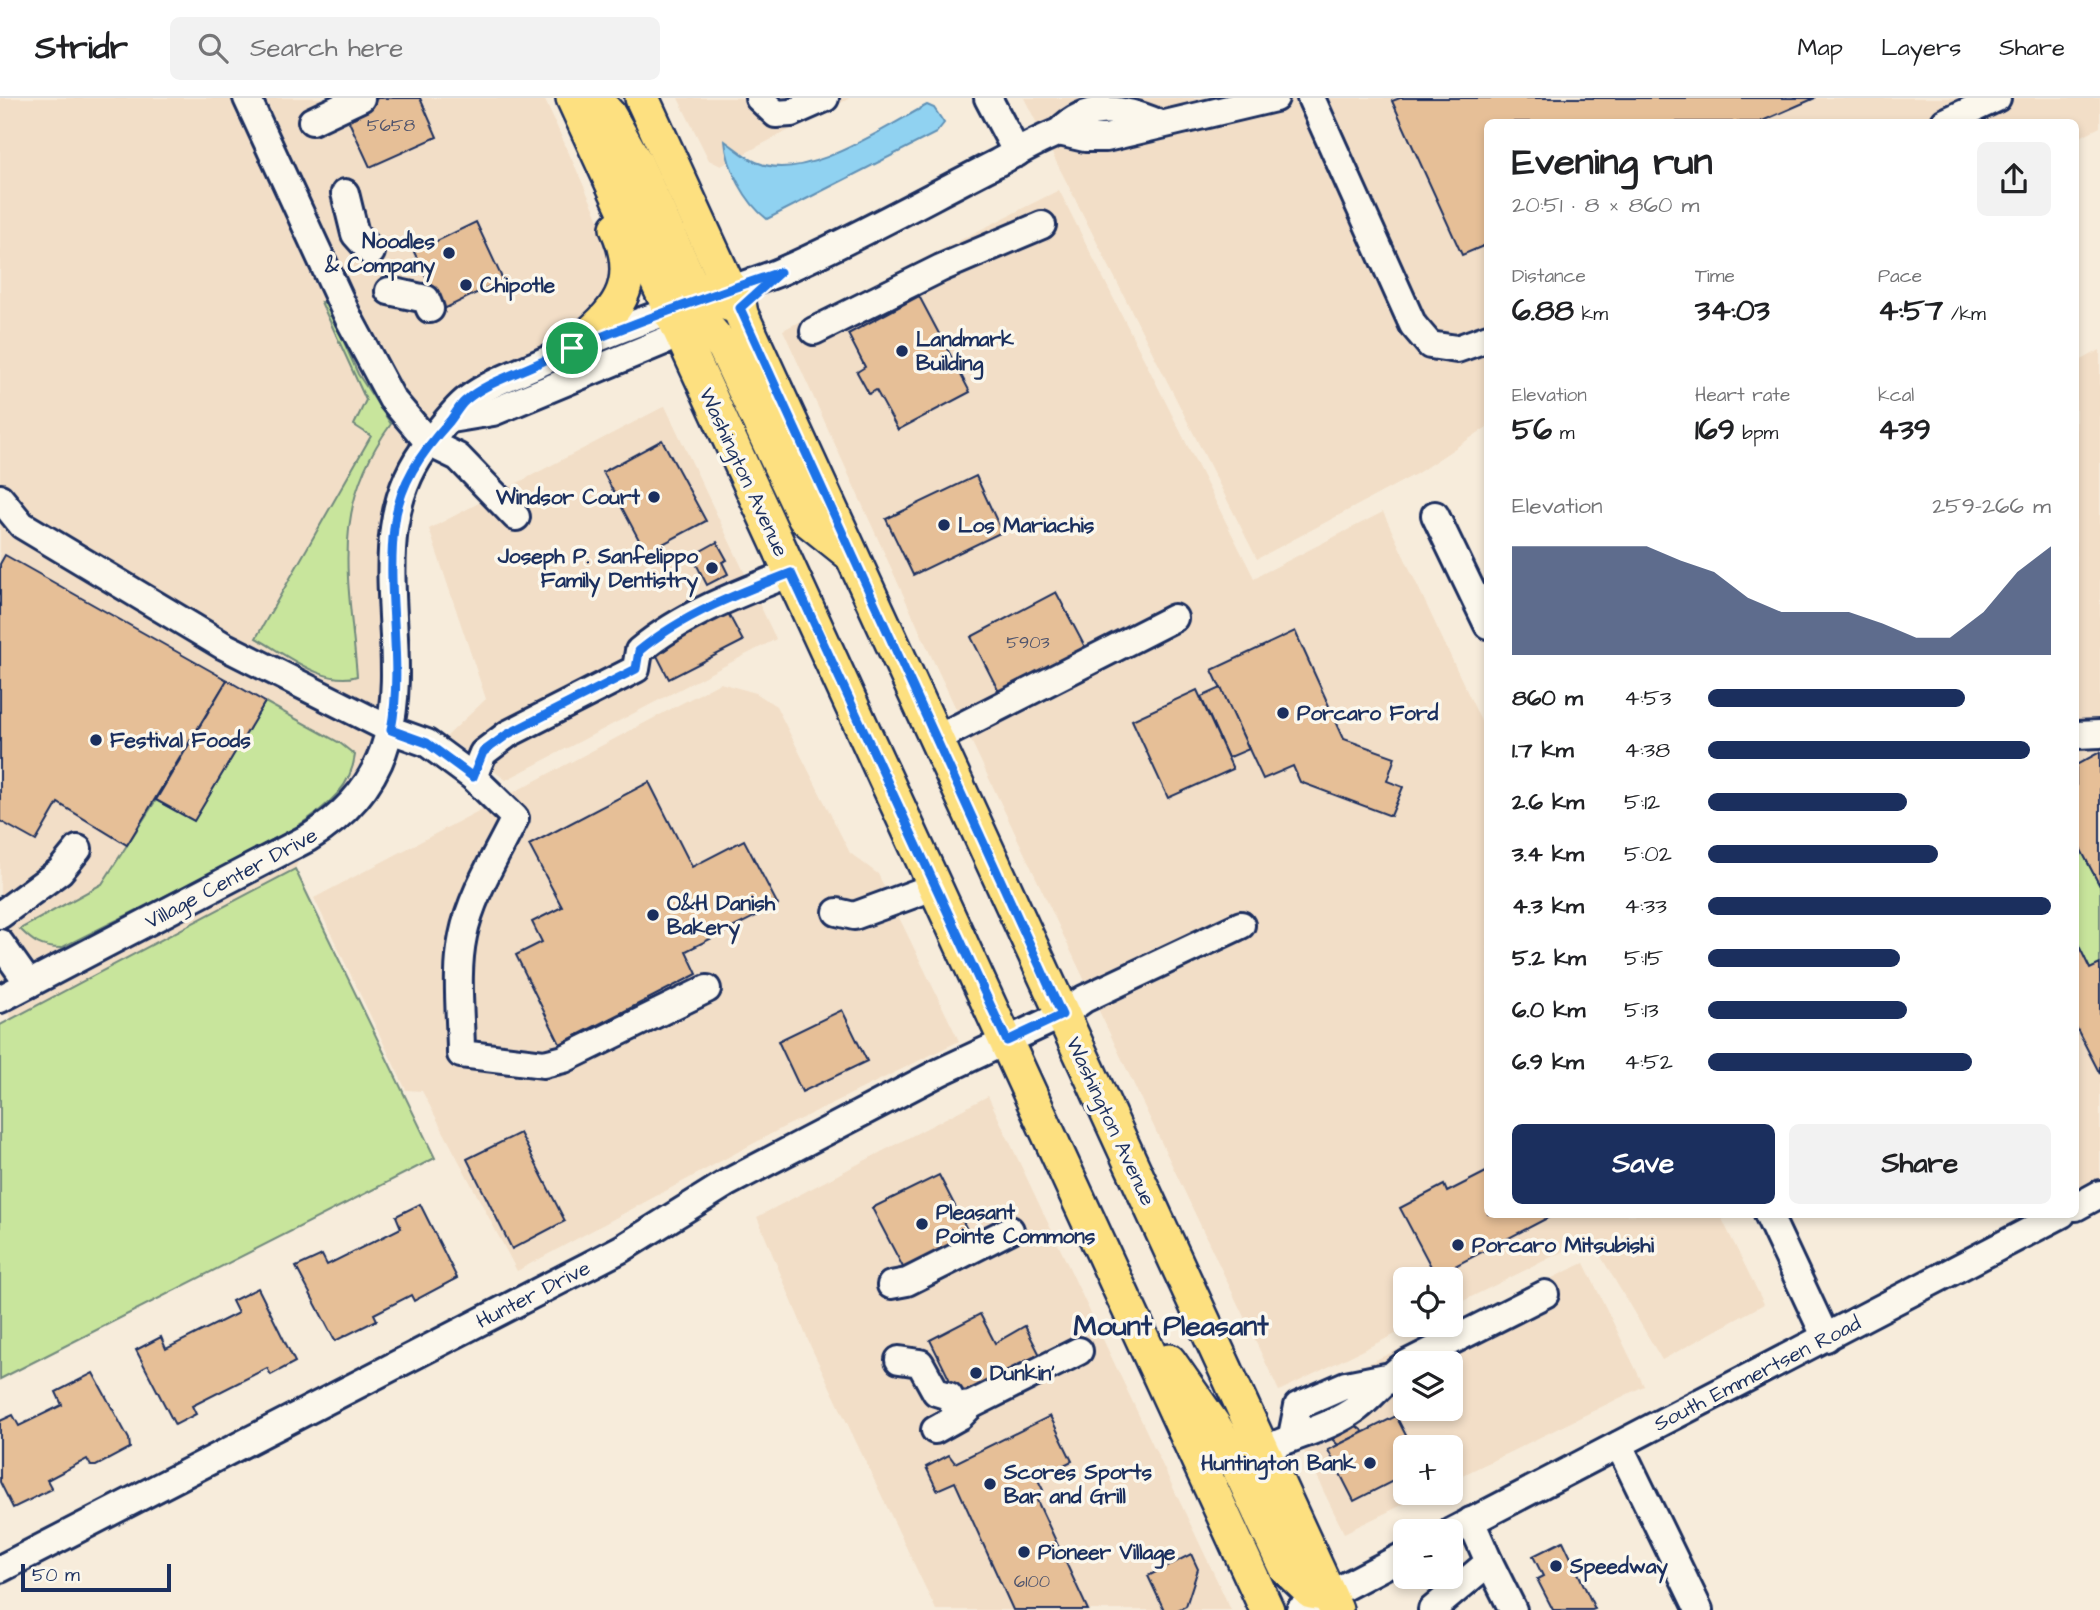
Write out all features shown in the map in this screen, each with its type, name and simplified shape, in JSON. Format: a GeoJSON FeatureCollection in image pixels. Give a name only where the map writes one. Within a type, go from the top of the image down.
{"type":"FeatureCollection","features":[{"type":"Feature","properties":{"kind":"main road"},"geometry":{"type":"LineString","coordinates":[[559,98],[626,248],[626,282],[620,303],[602,325],[572,348]]}},
{"type":"Feature","properties":{"kind":"main road","name":"Washington Avenue"},"geometry":{"type":"LineString","coordinates":[[573,98],[705,311],[850,554],[1262,1451],[1321,1605]]}},
{"type":"Feature","properties":{"kind":"main road"},"geometry":{"type":"LineString","coordinates":[[594,98],[608,115],[636,163],[705,311]]}},
{"type":"Feature","properties":{"kind":"main road","name":"Washington Avenue"},"geometry":{"type":"LineString","coordinates":[[642,98],[705,311],[791,573],[1267,1610]]}},
{"type":"Feature","properties":{"kind":"main road"},"geometry":{"type":"LineString","coordinates":[[1130,1310],[1215,1427],[1236,1462],[1284,1567],[1321,1605]]}},
{"type":"Feature","properties":{"kind":"street"},"geometry":{"type":"LineString","coordinates":[[247,98],[317,249],[392,398],[429,443],[458,457],[516,517]]}},
{"type":"Feature","properties":{"kind":"street"},"geometry":{"type":"LineString","coordinates":[[318,109],[361,98]]}},
{"type":"Feature","properties":{"kind":"street"},"geometry":{"type":"LineString","coordinates":[[759,98],[776,114],[791,113],[825,98]]}},
{"type":"Feature","properties":{"kind":"street"},"geometry":{"type":"LineString","coordinates":[[988,98],[1017,153]]}},
{"type":"Feature","properties":{"kind":"street","name":"Village Center Drive"},"geometry":{"type":"LineString","coordinates":[[451,419],[492,412],[705,311],[1059,131],[1077,116],[1090,111],[1125,112],[1158,123],[1205,117],[1275,98]]}},
{"type":"Feature","properties":{"kind":"street"},"geometry":{"type":"LineString","coordinates":[[1311,98],[1413,326],[1430,345],[1457,349],[1484,339]]}},
{"type":"Feature","properties":{"kind":"street"},"geometry":{"type":"LineString","coordinates":[[1952,119],[1997,98]]}},
{"type":"Feature","properties":{"kind":"street"},"geometry":{"type":"LineString","coordinates":[[317,249],[363,243],[345,193]]}},
{"type":"Feature","properties":{"kind":"street"},"geometry":{"type":"LineString","coordinates":[[814,331],[941,268],[1042,225]]}},
{"type":"Feature","properties":{"kind":"street"},"geometry":{"type":"LineString","coordinates":[[389,291],[426,299],[430,309]]}},
{"type":"Feature","properties":{"kind":"street","name":"Village Center Drive"},"geometry":{"type":"LineString","coordinates":[[0,999],[320,831],[357,797],[377,765],[391,730],[397,680],[392,563],[394,526],[408,478],[429,443],[466,400],[494,383],[572,348],[705,311]]}},
{"type":"Feature","properties":{"kind":"street"},"geometry":{"type":"LineString","coordinates":[[0,498],[22,525],[78,561],[224,646],[391,730],[427,743],[473,777],[515,818],[479,893],[463,935],[460,966],[461,1054],[544,1064],[564,1059],[706,989]]}},
{"type":"Feature","properties":{"kind":"street"},"geometry":{"type":"LineString","coordinates":[[1435,515],[1484,617]]}},
{"type":"Feature","properties":{"kind":"street"},"geometry":{"type":"LineString","coordinates":[[473,777],[483,752],[508,734],[636,669],[639,651],[662,635],[722,602],[791,573]]}},
{"type":"Feature","properties":{"kind":"street"},"geometry":{"type":"LineString","coordinates":[[936,739],[1174,618]]}},
{"type":"Feature","properties":{"kind":"street"},"geometry":{"type":"LineString","coordinates":[[2079,735],[2100,734]]}},
{"type":"Feature","properties":{"kind":"street"},"geometry":{"type":"LineString","coordinates":[[0,915],[60,871],[78,849]]}},
{"type":"Feature","properties":{"kind":"street"},"geometry":{"type":"LineString","coordinates":[[837,912],[854,916],[936,886]]}},
{"type":"Feature","properties":{"kind":"street","name":"Hunter Drive"},"geometry":{"type":"LineString","coordinates":[[0,1569],[621,1249],[727,1183],[1062,1015],[1084,999],[1241,925]]}},
{"type":"Feature","properties":{"kind":"street"},"geometry":{"type":"LineString","coordinates":[[0,943],[29,984]]}},
{"type":"Feature","properties":{"kind":"street"},"geometry":{"type":"LineString","coordinates":[[2079,1206],[2100,1194]]}},
{"type":"Feature","properties":{"kind":"street"},"geometry":{"type":"LineString","coordinates":[[1770,1218],[1826,1338]]}},
{"type":"Feature","properties":{"kind":"street","name":"South Emmertsen Road"},"geometry":{"type":"LineString","coordinates":[[1463,1526],[2055,1218]]}},
{"type":"Feature","properties":{"kind":"street"},"geometry":{"type":"LineString","coordinates":[[891,1285],[907,1282],[1010,1230]]}},
{"type":"Feature","properties":{"kind":"street"},"geometry":{"type":"LineString","coordinates":[[1433,1351],[1545,1294]]}},
{"type":"Feature","properties":{"kind":"street"},"geometry":{"type":"LineString","coordinates":[[935,1430],[960,1416],[971,1405],[1079,1351]]}},
{"type":"Feature","properties":{"kind":"street"},"geometry":{"type":"LineString","coordinates":[[898,1360],[920,1363],[936,1392],[949,1396],[955,1407],[971,1405]]}},
{"type":"Feature","properties":{"kind":"street"},"geometry":{"type":"LineString","coordinates":[[1262,1451],[1292,1436],[1315,1430],[1357,1408],[1393,1375]]}},
{"type":"Feature","properties":{"kind":"street"},"geometry":{"type":"LineString","coordinates":[[1619,1445],[1699,1610]]}},
{"type":"Feature","properties":{"kind":"street"},"geometry":{"type":"LineString","coordinates":[[1463,1530],[1489,1562],[1513,1610]]}},
{"type":"Feature","properties":{"kind":"street"},"geometry":{"type":"LineString","coordinates":[[1321,1605],[1393,1562]]}},
{"type":"Feature","properties":{"kind":"street"},"geometry":{"type":"LineString","coordinates":[[1433,1610],[1489,1562]]}},
{"type":"Feature","properties":{"kind":"shaded area"},"geometry":{"type":"Polygon","coordinates":[[[0,98],[544,98],[611,246],[641,322],[494,383],[413,468],[382,754],[308,838],[295,869],[12,1019],[0,999],[0,98]]]}},
{"type":"Feature","properties":{"kind":"shaded area"},"geometry":{"type":"Polygon","coordinates":[[[678,98],[850,98],[721,166],[709,160],[678,98]]]}},
{"type":"Feature","properties":{"kind":"shaded area"},"geometry":{"type":"Polygon","coordinates":[[[1024,98],[2100,98],[2100,127],[2079,138],[2079,119],[1484,119],[1484,429],[1416,474],[1257,559],[1024,98]]]}},
{"type":"Feature","properties":{"kind":"shaded area"},"geometry":{"type":"Polygon","coordinates":[[[1059,190],[1254,578],[1383,512],[1484,728],[1484,1218],[1721,1218],[1764,1304],[1662,1360],[1590,1238],[1463,1301],[1463,1267],[1393,1267],[1393,1335],[1279,1391],[932,658],[783,330],[1059,190]]]}},
{"type":"Feature","properties":{"kind":"shaded area"},"geometry":{"type":"Polygon","coordinates":[[[2100,350],[2100,1194],[2079,1205],[2079,361],[2100,350]]]}},
{"type":"Feature","properties":{"kind":"shaded area"},"geometry":{"type":"Polygon","coordinates":[[[665,406],[776,639],[506,780],[446,737],[486,699],[429,529],[665,406]]]}},
{"type":"Feature","properties":{"kind":"shaded area"},"geometry":{"type":"Polygon","coordinates":[[[720,683],[756,693],[776,706],[850,853],[878,874],[959,1041],[782,1128],[517,1271],[422,1091],[406,1090],[314,898],[720,683]]]}},
{"type":"Feature","properties":{"kind":"shaded area"},"geometry":{"type":"Polygon","coordinates":[[[988,1096],[1231,1610],[936,1610],[810,1345],[757,1217],[988,1096]]]}},
{"type":"Feature","properties":{"kind":"shaded area"},"geometry":{"type":"Polygon","coordinates":[[[1584,1263],[1644,1386],[1463,1475],[1463,1435],[1393,1435],[1393,1505],[1402,1505],[1344,1533],[1281,1404],[1393,1352],[1393,1421],[1463,1421],[1463,1351],[1395,1351],[1425,1337],[1463,1337],[1463,1319],[1584,1263]]]}},
{"type":"Feature","properties":{"kind":"green space"},"geometry":{"type":"Polygon","coordinates":[[[321,302],[327,303],[358,374],[391,424],[371,455],[358,485],[351,515],[348,576],[357,676],[345,678],[318,673],[256,638],[371,436],[354,425],[366,400],[321,302]]]}},
{"type":"Feature","properties":{"kind":"green space"},"geometry":{"type":"Polygon","coordinates":[[[265,702],[340,743],[355,755],[342,789],[328,803],[281,836],[61,948],[38,943],[20,929],[102,884],[156,800],[194,821],[265,702]]]}},
{"type":"Feature","properties":{"kind":"green space"},"geometry":{"type":"Polygon","coordinates":[[[2079,846],[2100,886],[2100,964],[2090,969],[2079,946],[2079,846]]]}},
{"type":"Feature","properties":{"kind":"green space"},"geometry":{"type":"Polygon","coordinates":[[[295,869],[435,1158],[0,1379],[0,1025],[295,869]]]}},
{"type":"Feature","properties":{"kind":"water"},"geometry":{"type":"Polygon","coordinates":[[[927,105],[934,108],[944,123],[936,133],[767,219],[745,194],[729,162],[725,141],[756,162],[775,167],[820,159],[867,139],[927,105]]]}},
{"type":"Feature","properties":{"kind":"building"},"geometry":{"type":"Polygon","coordinates":[[[378,98],[420,98],[437,137],[370,167],[345,113],[378,98]]]}},
{"type":"Feature","properties":{"kind":"building"},"geometry":{"type":"Polygon","coordinates":[[[1400,98],[1815,98],[1767,119],[1484,119],[1484,246],[1462,255],[1392,101],[1400,98]]]}},
{"type":"Feature","properties":{"kind":"building"},"geometry":{"type":"Polygon","coordinates":[[[476,222],[503,280],[442,310],[414,252],[476,222]]]}},
{"type":"Feature","properties":{"kind":"building","name":"Landmark Building"},"geometry":{"type":"Polygon","coordinates":[[[919,296],[970,392],[898,430],[876,390],[869,394],[857,372],[865,367],[848,334],[919,296]]]}},
{"type":"Feature","properties":{"kind":"building","name":"Windsor Court"},"geometry":{"type":"Polygon","coordinates":[[[662,440],[706,521],[646,553],[603,472],[662,440]]]}},
{"type":"Feature","properties":{"kind":"building","name":"Los Mariachis"},"geometry":{"type":"Polygon","coordinates":[[[976,476],[1002,532],[913,575],[886,519],[976,476]]]}},
{"type":"Feature","properties":{"kind":"building","name":"Joseph P. Sanfelippo Family Dentistry"},"geometry":{"type":"Polygon","coordinates":[[[717,542],[727,560],[722,562],[728,574],[707,585],[692,556],[717,542]]]}},
{"type":"Feature","properties":{"kind":"building","name":"Festival Foods"},"geometry":{"type":"Polygon","coordinates":[[[5,555],[227,680],[127,845],[58,803],[36,841],[0,821],[0,564],[5,555]]]}},
{"type":"Feature","properties":{"kind":"building"},"geometry":{"type":"Polygon","coordinates":[[[1056,592],[1085,647],[999,692],[971,637],[1056,592]]]}},
{"type":"Feature","properties":{"kind":"building"},"geometry":{"type":"Polygon","coordinates":[[[728,613],[743,641],[669,679],[654,650],[728,613]]]}},
{"type":"Feature","properties":{"kind":"building","name":"Porcaro Ford"},"geometry":{"type":"Polygon","coordinates":[[[1295,631],[1344,739],[1395,757],[1387,781],[1403,787],[1391,816],[1300,782],[1293,766],[1263,779],[1212,670],[1295,631]]]}},
{"type":"Feature","properties":{"kind":"building"},"geometry":{"type":"Polygon","coordinates":[[[227,680],[265,702],[194,821],[156,800],[227,680]]]}},
{"type":"Feature","properties":{"kind":"building"},"geometry":{"type":"Polygon","coordinates":[[[1221,688],[1249,749],[1228,758],[1201,697],[1221,688]]]}},
{"type":"Feature","properties":{"kind":"building"},"geometry":{"type":"Polygon","coordinates":[[[1197,690],[1233,769],[1168,798],[1132,720],[1197,690]]]}},
{"type":"Feature","properties":{"kind":"building"},"geometry":{"type":"Polygon","coordinates":[[[2100,752],[2100,886],[2079,846],[2079,763],[2100,752]]]}},
{"type":"Feature","properties":{"kind":"building","name":"O&H Danish Bakery"},"geometry":{"type":"Polygon","coordinates":[[[649,782],[692,867],[744,840],[778,905],[686,951],[697,974],[560,1044],[516,955],[542,942],[532,922],[562,907],[529,845],[649,782]]]}},
{"type":"Feature","properties":{"kind":"building"},"geometry":{"type":"Polygon","coordinates":[[[2079,946],[2090,969],[2100,964],[2100,1074],[2079,1033],[2079,946]]]}},
{"type":"Feature","properties":{"kind":"building"},"geometry":{"type":"Polygon","coordinates":[[[842,1010],[867,1061],[802,1092],[778,1041],[842,1010]]]}},
{"type":"Feature","properties":{"kind":"building"},"geometry":{"type":"Polygon","coordinates":[[[520,1133],[565,1221],[512,1249],[467,1159],[520,1133]]]}},
{"type":"Feature","properties":{"kind":"building","name":"Porcaro Mitsubishi"},"geometry":{"type":"Polygon","coordinates":[[[1484,1173],[1484,1218],[1547,1218],[1453,1267],[1431,1267],[1400,1208],[1444,1185],[1447,1192],[1484,1173]]]}},
{"type":"Feature","properties":{"kind":"building","name":"Pleasant Pointe Commons"},"geometry":{"type":"Polygon","coordinates":[[[939,1175],[972,1239],[906,1273],[872,1208],[939,1175]]]}},
{"type":"Feature","properties":{"kind":"building"},"geometry":{"type":"Polygon","coordinates":[[[420,1204],[457,1278],[414,1301],[411,1295],[374,1314],[377,1320],[335,1341],[296,1267],[322,1255],[327,1265],[401,1228],[396,1216],[420,1204]]]}},
{"type":"Feature","properties":{"kind":"building"},"geometry":{"type":"Polygon","coordinates":[[[258,1288],[295,1362],[271,1375],[267,1368],[192,1406],[196,1414],[175,1425],[136,1350],[161,1337],[166,1349],[238,1313],[232,1301],[258,1288]]]}},
{"type":"Feature","properties":{"kind":"building"},"geometry":{"type":"Polygon","coordinates":[[[980,1314],[995,1343],[1025,1326],[1042,1359],[960,1401],[930,1340],[980,1314]]]}},
{"type":"Feature","properties":{"kind":"building"},"geometry":{"type":"Polygon","coordinates":[[[93,1373],[129,1439],[130,1448],[96,1466],[91,1466],[87,1459],[47,1480],[52,1489],[13,1508],[0,1482],[0,1421],[13,1415],[19,1426],[62,1405],[56,1392],[93,1373]]]}},
{"type":"Feature","properties":{"kind":"building"},"geometry":{"type":"Polygon","coordinates":[[[1328,1404],[1364,1432],[1338,1445],[1308,1415],[1328,1404]]]}},
{"type":"Feature","properties":{"kind":"building","name":"Pioneer Village"},"geometry":{"type":"Polygon","coordinates":[[[1050,1416],[1072,1461],[1037,1478],[1043,1490],[1034,1494],[1088,1610],[1013,1610],[955,1482],[937,1490],[926,1467],[949,1455],[955,1463],[1050,1416]]]}},
{"type":"Feature","properties":{"kind":"building","name":"Huntington Bank"},"geometry":{"type":"Polygon","coordinates":[[[1393,1418],[1393,1421],[1399,1421],[1406,1435],[1393,1435],[1393,1481],[1354,1501],[1328,1450],[1393,1418]]]}},
{"type":"Feature","properties":{"kind":"building","name":"Speedway"},"geometry":{"type":"Polygon","coordinates":[[[1563,1541],[1595,1609],[1553,1610],[1537,1579],[1543,1576],[1533,1556],[1563,1541]]]}},
{"type":"Feature","properties":{"kind":"building"},"geometry":{"type":"Polygon","coordinates":[[[1191,1554],[1198,1569],[1186,1606],[1178,1610],[1164,1610],[1148,1576],[1191,1554]]]}},
{"type":"Feature","properties":{"kind":"place","name":"Noodles & Company"},"geometry":{"type":"Point","coordinates":[449,253]}},
{"type":"Feature","properties":{"kind":"place","name":"Chipotle"},"geometry":{"type":"Point","coordinates":[466,285]}},
{"type":"Feature","properties":{"kind":"place","name":"Landmark Building"},"geometry":{"type":"Point","coordinates":[902,351]}},
{"type":"Feature","properties":{"kind":"place","name":"Windsor Court"},"geometry":{"type":"Point","coordinates":[654,497]}},
{"type":"Feature","properties":{"kind":"place","name":"Los Mariachis"},"geometry":{"type":"Point","coordinates":[944,525]}},
{"type":"Feature","properties":{"kind":"place","name":"Joseph P. Sanfelippo Family Dentistry"},"geometry":{"type":"Point","coordinates":[712,568]}},
{"type":"Feature","properties":{"kind":"place","name":"Porcaro Ford"},"geometry":{"type":"Point","coordinates":[1283,713]}},
{"type":"Feature","properties":{"kind":"place","name":"Festival Foods"},"geometry":{"type":"Point","coordinates":[96,740]}},
{"type":"Feature","properties":{"kind":"place","name":"O&H Danish Bakery"},"geometry":{"type":"Point","coordinates":[653,915]}},
{"type":"Feature","properties":{"kind":"place","name":"Pleasant Pointe Commons"},"geometry":{"type":"Point","coordinates":[922,1224]}},
{"type":"Feature","properties":{"kind":"place","name":"Porcaro Mitsubishi"},"geometry":{"type":"Point","coordinates":[1458,1245]}},
{"type":"Feature","properties":{"kind":"place","name":"Dunkin'"},"geometry":{"type":"Point","coordinates":[976,1373]}},
{"type":"Feature","properties":{"kind":"place","name":"Huntington Bank"},"geometry":{"type":"Point","coordinates":[1370,1463]}},
{"type":"Feature","properties":{"kind":"place","name":"Scores Sports Bar and Grill"},"geometry":{"type":"Point","coordinates":[990,1484]}},
{"type":"Feature","properties":{"kind":"place","name":"Pioneer Village"},"geometry":{"type":"Point","coordinates":[1024,1552]}},
{"type":"Feature","properties":{"kind":"place","name":"Speedway"},"geometry":{"type":"Point","coordinates":[1556,1566]}},
{"type":"Feature","properties":{"kind":"district","name":"Mount Pleasant"},"geometry":{"type":"Point","coordinates":[1171,1325]}},
{"type":"Feature","properties":{"kind":"route"},"geometry":{"type":"LineString","coordinates":[[780,272],[740,308],[1062,1015],[1007,1041],[791,573],[722,602],[648,643],[639,651],[636,669],[508,734],[483,752],[473,777],[427,743],[391,730],[397,680],[392,563],[394,526],[401,496],[412,468],[429,443],[466,400],[494,383],[572,348],[780,272]]}}]}
